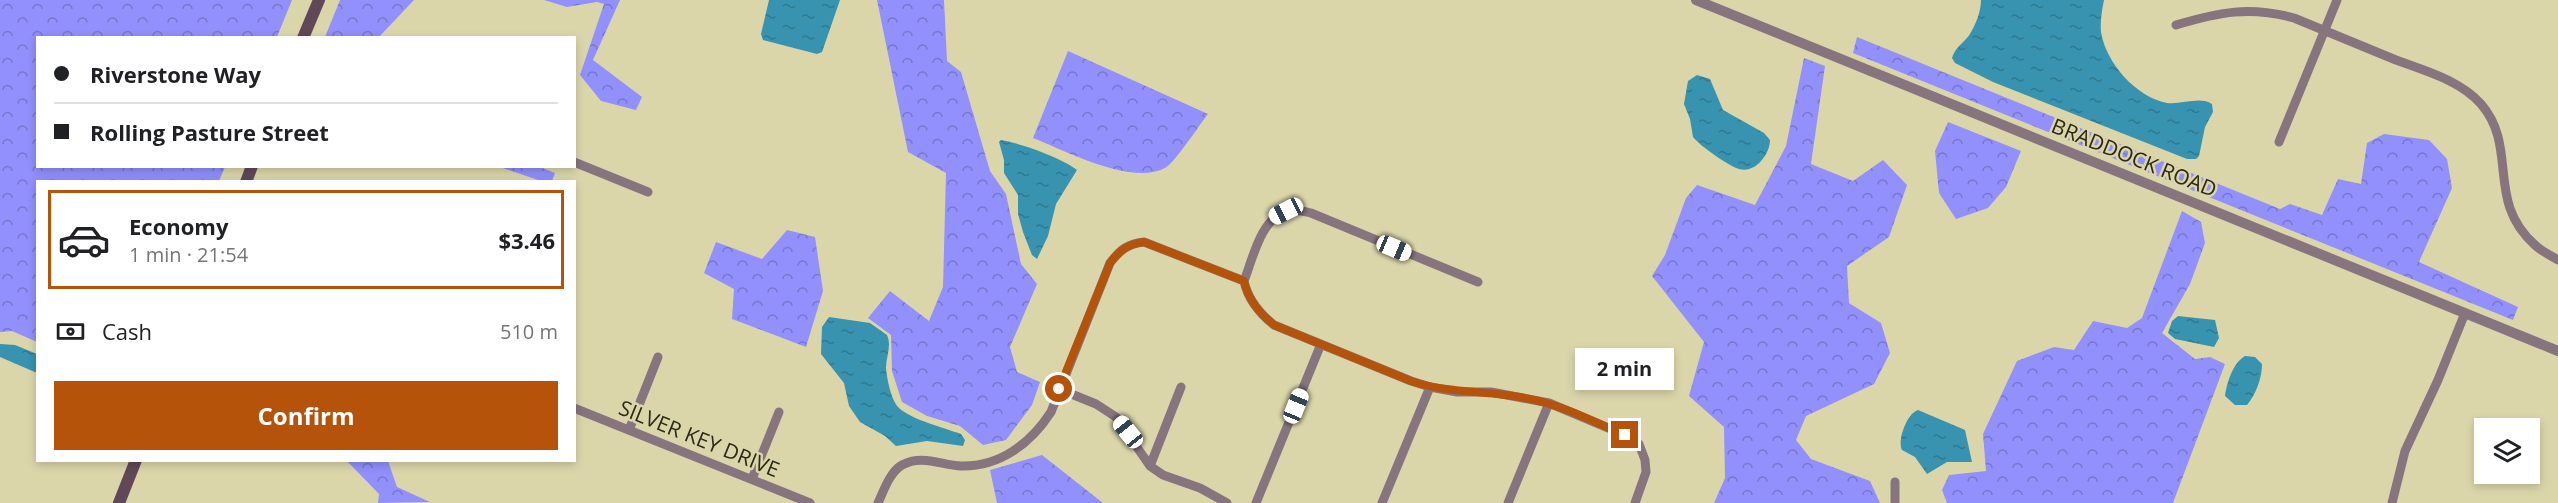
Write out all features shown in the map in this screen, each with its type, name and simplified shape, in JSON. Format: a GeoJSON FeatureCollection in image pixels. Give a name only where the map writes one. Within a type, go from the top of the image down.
{"type":"FeatureCollection","features":[{"type":"Feature","properties":{"kind":"main road"},"geometry":{"type":"LineString","coordinates":[[304,36],[319,0]]}},
{"type":"Feature","properties":{"kind":"main road"},"geometry":{"type":"LineString","coordinates":[[119,503],[135,462]]}},
{"type":"Feature","properties":{"kind":"street","name":"BRADDOCK ROAD"},"geometry":{"type":"LineString","coordinates":[[1696,0],[2558,351]]}},
{"type":"Feature","properties":{"kind":"street"},"geometry":{"type":"LineString","coordinates":[[2279,142],[2337,0]]}},
{"type":"Feature","properties":{"kind":"street"},"geometry":{"type":"LineString","coordinates":[[2176,25],[2217,13],[2254,10],[2294,18],[2455,84],[2480,103],[2497,132],[2501,147],[2504,191],[2510,212],[2519,229],[2535,246],[2558,260]]}},
{"type":"Feature","properties":{"kind":"street"},"geometry":{"type":"LineString","coordinates":[[576,163],[648,192]]}},
{"type":"Feature","properties":{"kind":"street"},"geometry":{"type":"LineString","coordinates":[[1285,200],[1286,211]]}},
{"type":"Feature","properties":{"kind":"street"},"geometry":{"type":"LineString","coordinates":[[1478,282],[1311,213],[1286,211],[1274,217],[1265,229],[1244,281],[1246,292],[1260,314],[1274,325],[1321,344],[1430,387],[1457,392],[1491,392],[1549,404],[1625,435],[1639,444],[1650,458],[1635,503]]}},
{"type":"Feature","properties":{"kind":"street"},"geometry":{"type":"LineString","coordinates":[[1130,232],[1130,243]]}},
{"type":"Feature","properties":{"kind":"street"},"geometry":{"type":"LineString","coordinates":[[878,503],[890,477],[901,465],[916,460],[932,460],[961,466],[990,462],[1017,450],[1040,429],[1051,412],[1110,263],[1118,252],[1130,243],[1144,242],[1157,245],[1244,281]]}},
{"type":"Feature","properties":{"kind":"street"},"geometry":{"type":"LineString","coordinates":[[2392,503],[2405,451],[2465,313]]}},
{"type":"Feature","properties":{"kind":"street"},"geometry":{"type":"LineString","coordinates":[[1256,503],[1321,344]]}},
{"type":"Feature","properties":{"kind":"street"},"geometry":{"type":"LineString","coordinates":[[629,430],[658,357]]}},
{"type":"Feature","properties":{"kind":"street"},"geometry":{"type":"LineString","coordinates":[[1150,466],[1181,387]]}},
{"type":"Feature","properties":{"kind":"street"},"geometry":{"type":"LineString","coordinates":[[1382,503],[1430,387]]}},
{"type":"Feature","properties":{"kind":"street"},"geometry":{"type":"LineString","coordinates":[[1059,389],[1096,404],[1116,417],[1150,466],[1163,475],[1200,488],[1227,503]]}},
{"type":"Feature","properties":{"kind":"street"},"geometry":{"type":"LineString","coordinates":[[1508,503],[1549,404]]}},
{"type":"Feature","properties":{"kind":"street","name":"SILVER KEY DRIVE"},"geometry":{"type":"LineString","coordinates":[[576,409],[810,503]]}},
{"type":"Feature","properties":{"kind":"street"},"geometry":{"type":"LineString","coordinates":[[752,479],[779,412]]}},
{"type":"Feature","properties":{"kind":"street"},"geometry":{"type":"LineString","coordinates":[[1895,482],[1895,503]]}},
{"type":"Feature","properties":{"kind":"green space"},"geometry":{"type":"Polygon","coordinates":[[[0,0],[292,0],[277,36],[36,36],[36,168],[225,168],[219,180],[36,180],[36,342],[12,331],[0,332],[0,0]]]}},
{"type":"Feature","properties":{"kind":"green space"},"geometry":{"type":"Polygon","coordinates":[[[340,0],[414,0],[380,36],[325,36],[340,0]]]}},
{"type":"Feature","properties":{"kind":"green space"},"geometry":{"type":"Polygon","coordinates":[[[544,0],[620,0],[593,60],[642,97],[636,110],[601,101],[580,75],[604,4],[597,2],[567,7],[544,0]]]}},
{"type":"Feature","properties":{"kind":"green space"},"geometry":{"type":"Polygon","coordinates":[[[877,0],[944,0],[947,61],[961,72],[990,171],[1006,194],[1021,264],[1037,284],[1010,347],[1017,372],[1040,382],[1032,405],[1006,440],[983,445],[960,426],[927,416],[902,402],[892,371],[891,335],[868,318],[890,291],[929,321],[943,287],[946,173],[908,152],[877,0]]]}},
{"type":"Feature","properties":{"kind":"green space"},"geometry":{"type":"Polygon","coordinates":[[[1857,37],[2280,209],[2290,204],[2322,215],[2338,179],[2361,184],[2367,143],[2384,134],[2429,140],[2447,159],[2452,188],[2419,262],[2518,307],[2513,320],[1853,53],[1857,37]]]}},
{"type":"Feature","properties":{"kind":"green space"},"geometry":{"type":"Polygon","coordinates":[[[1068,51],[1208,114],[1169,165],[1151,172],[1135,173],[1099,165],[1033,138],[1068,51]]]}},
{"type":"Feature","properties":{"kind":"green space"},"geometry":{"type":"Polygon","coordinates":[[[1804,58],[1825,66],[1811,164],[1853,181],[1883,160],[1907,185],[1889,237],[1847,266],[1849,303],[1881,323],[1890,353],[1874,384],[1806,416],[1796,440],[1811,459],[1870,481],[1880,503],[1714,503],[1725,478],[1724,427],[1689,396],[1704,342],[1652,276],[1665,255],[1686,198],[1697,185],[1755,205],[1786,146],[1804,58]]]}},
{"type":"Feature","properties":{"kind":"green space"},"geometry":{"type":"Polygon","coordinates":[[[1948,122],[2021,151],[2006,187],[1988,208],[1956,219],[1939,193],[1935,151],[1948,122]]]}},
{"type":"Feature","properties":{"kind":"green space"},"geometry":{"type":"Polygon","coordinates":[[[503,168],[542,168],[555,173],[552,180],[538,180],[503,168]]]}},
{"type":"Feature","properties":{"kind":"green space"},"geometry":{"type":"Polygon","coordinates":[[[2182,211],[2201,222],[2205,243],[2190,284],[2162,333],[2195,359],[2210,357],[2225,364],[2173,503],[1947,503],[1942,490],[1949,475],[1986,471],[1983,434],[2017,361],[2054,347],[2074,350],[2093,321],[2127,328],[2142,318],[2182,211]]]}},
{"type":"Feature","properties":{"kind":"green space"},"geometry":{"type":"Polygon","coordinates":[[[787,230],[815,237],[823,291],[806,347],[732,319],[734,289],[704,273],[716,242],[762,259],[787,230]]]}},
{"type":"Feature","properties":{"kind":"green space"},"geometry":{"type":"Polygon","coordinates":[[[1042,455],[1103,503],[997,503],[990,470],[1042,455]]]}},
{"type":"Feature","properties":{"kind":"green space"},"geometry":{"type":"Polygon","coordinates":[[[348,462],[388,462],[397,487],[430,502],[378,503],[379,494],[348,462]]]}},
{"type":"Feature","properties":{"kind":"water"},"geometry":{"type":"Polygon","coordinates":[[[769,0],[840,0],[822,52],[817,54],[763,40],[761,34],[769,0]]]}},
{"type":"Feature","properties":{"kind":"water"},"geometry":{"type":"Polygon","coordinates":[[[1981,0],[2104,0],[2101,32],[2104,44],[2124,77],[2144,94],[2167,103],[2202,101],[2212,104],[2213,112],[2205,127],[2199,156],[2196,159],[2187,159],[1993,82],[1955,63],[1952,58],[1953,54],[1972,30],[1979,13],[1981,0]]]}},
{"type":"Feature","properties":{"kind":"water"},"geometry":{"type":"Polygon","coordinates":[[[1697,75],[1710,79],[1723,110],[1764,133],[1770,140],[1764,157],[1756,166],[1745,170],[1734,167],[1693,137],[1690,119],[1684,104],[1688,81],[1697,75]]]}},
{"type":"Feature","properties":{"kind":"water"},"geometry":{"type":"Polygon","coordinates":[[[1001,140],[1040,152],[1077,170],[1056,204],[1048,236],[1037,259],[1032,255],[1023,232],[1018,214],[1018,195],[1004,173],[1004,160],[999,142],[1001,140]]]}},
{"type":"Feature","properties":{"kind":"water"},"geometry":{"type":"Polygon","coordinates":[[[2178,316],[2215,320],[2219,338],[2214,347],[2175,339],[2168,333],[2172,321],[2178,316]]]}},
{"type":"Feature","properties":{"kind":"water"},"geometry":{"type":"Polygon","coordinates":[[[829,317],[870,323],[887,335],[889,343],[887,373],[896,404],[912,416],[961,434],[965,440],[963,446],[927,441],[896,446],[885,436],[860,422],[849,406],[844,383],[821,354],[822,327],[829,317]]]}},
{"type":"Feature","properties":{"kind":"water"},"geometry":{"type":"Polygon","coordinates":[[[0,344],[15,345],[36,354],[36,373],[0,357],[0,344]]]}},
{"type":"Feature","properties":{"kind":"water"},"geometry":{"type":"Polygon","coordinates":[[[2245,356],[2255,357],[2262,364],[2260,380],[2247,405],[2235,405],[2225,396],[2226,391],[2234,368],[2245,356]]]}},
{"type":"Feature","properties":{"kind":"water"},"geometry":{"type":"Polygon","coordinates":[[[1918,410],[1965,430],[1972,462],[1947,462],[1927,474],[1915,457],[1902,450],[1901,440],[1904,428],[1910,416],[1918,410]]]}},
{"type":"Feature","properties":{"kind":"route"},"geometry":{"type":"LineString","coordinates":[[1059,389],[1110,263],[1118,252],[1130,243],[1144,242],[1157,245],[1244,281],[1246,292],[1260,314],[1274,325],[1411,381],[1457,392],[1491,392],[1526,398],[1549,404],[1625,435]]}}]}
